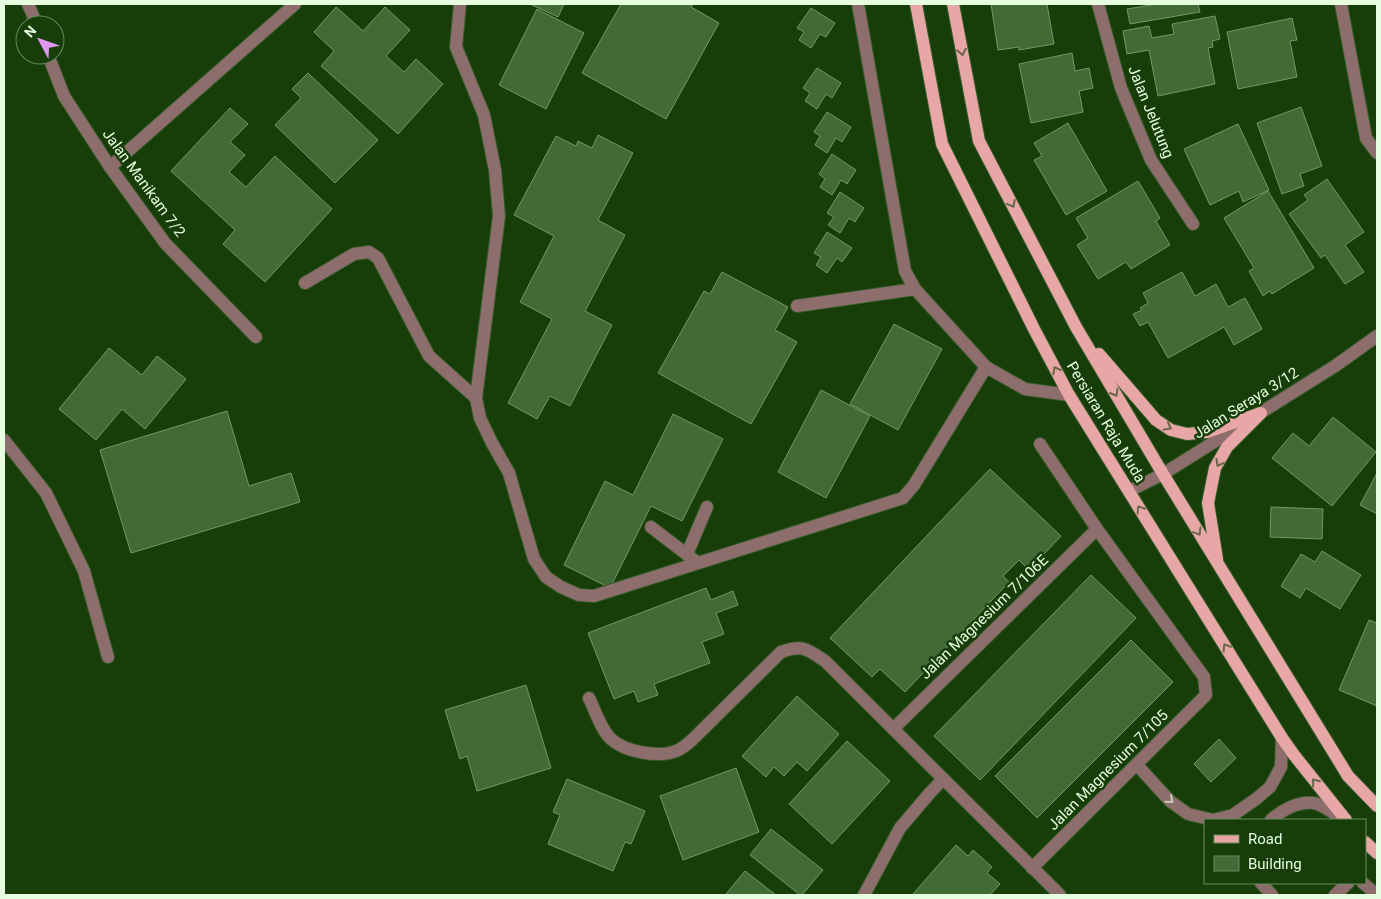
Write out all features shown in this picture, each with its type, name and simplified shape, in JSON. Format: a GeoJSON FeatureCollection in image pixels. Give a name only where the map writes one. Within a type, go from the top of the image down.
{"type":"FeatureCollection","features":[{"type":"Feature","properties":{"kind":"main road","name":"Persiaran Raja Muda"},"geometry":{"type":"LineString","coordinates":[[916,4],[942,144],[1034,329],[1069,395],[1282,738],[1344,819]]}},
{"type":"Feature","properties":{"kind":"main road","name":"Persiaran Raja Muda"},"geometry":{"type":"LineString","coordinates":[[953,4],[979,141],[1076,327],[1218,565],[1348,776],[1377,806]]}},
{"type":"Feature","properties":{"kind":"main road"},"geometry":{"type":"LineString","coordinates":[[1076,327],[1156,420],[1171,430],[1186,434],[1207,432],[1261,413]]}},
{"type":"Feature","properties":{"kind":"main road"},"geometry":{"type":"LineString","coordinates":[[1218,565],[1208,503],[1215,468],[1227,447],[1261,413]]}},
{"type":"Feature","properties":{"kind":"main road"},"geometry":{"type":"LineString","coordinates":[[1366,843],[1377,853]]}},
{"type":"Feature","properties":{"kind":"street"},"geometry":{"type":"LineString","coordinates":[[110,167],[295,4]]}},
{"type":"Feature","properties":{"kind":"street"},"geometry":{"type":"LineString","coordinates":[[460,4],[456,48],[484,115],[495,170],[499,216],[476,398],[480,418],[509,473],[534,559],[546,577],[561,587],[579,595],[594,596],[903,498],[914,485],[986,367]]}},
{"type":"Feature","properties":{"kind":"street"},"geometry":{"type":"LineString","coordinates":[[858,4],[905,271],[915,289],[986,367],[1025,389],[1069,395]]}},
{"type":"Feature","properties":{"kind":"street","name":"Jalan Jelutung"},"geometry":{"type":"LineString","coordinates":[[1098,4],[1121,88],[1152,160],[1193,224]]}},
{"type":"Feature","properties":{"kind":"street"},"geometry":{"type":"LineString","coordinates":[[1341,4],[1366,138],[1377,153]]}},
{"type":"Feature","properties":{"kind":"street","name":"Jalan Manikam 7/2"},"geometry":{"type":"LineString","coordinates":[[52,65],[64,96],[110,167],[165,243],[256,337]]}},
{"type":"Feature","properties":{"kind":"street"},"geometry":{"type":"LineString","coordinates":[[305,283],[354,254],[369,252],[378,258],[429,356],[476,398]]}},
{"type":"Feature","properties":{"kind":"street"},"geometry":{"type":"LineString","coordinates":[[797,306],[915,289]]}},
{"type":"Feature","properties":{"kind":"street","name":"Jalan Seraya 3/12"},"geometry":{"type":"LineString","coordinates":[[1129,491],[1163,474],[1261,413],[1335,366],[1377,336]]}},
{"type":"Feature","properties":{"kind":"street"},"geometry":{"type":"LineString","coordinates":[[4,440],[46,493],[84,571],[108,657]]}},
{"type":"Feature","properties":{"kind":"street"},"geometry":{"type":"LineString","coordinates":[[1040,444],[1097,529]]}},
{"type":"Feature","properties":{"kind":"street"},"geometry":{"type":"LineString","coordinates":[[687,554],[707,506]]}},
{"type":"Feature","properties":{"kind":"street"},"geometry":{"type":"LineString","coordinates":[[651,527],[698,563]]}},
{"type":"Feature","properties":{"kind":"street","name":"Jalan Magnesium 7/105"},"geometry":{"type":"LineString","coordinates":[[1032,868],[1206,695],[1204,677],[1097,529]]}},
{"type":"Feature","properties":{"kind":"street","name":"Jalan Magnesium 7/106E"},"geometry":{"type":"LineString","coordinates":[[893,729],[1097,529]]}},
{"type":"Feature","properties":{"kind":"street"},"geometry":{"type":"LineString","coordinates":[[590,698],[600,722],[610,739],[623,748],[654,755],[669,753],[678,750],[692,740],[781,652],[793,648],[808,650],[825,661],[1060,895]]}},
{"type":"Feature","properties":{"kind":"street"},"geometry":{"type":"LineString","coordinates":[[1217,819],[1233,815],[1270,787],[1281,767],[1282,738]]}},
{"type":"Feature","properties":{"kind":"street"},"geometry":{"type":"LineString","coordinates":[[1137,764],[1170,801],[1188,814],[1209,819]]}},
{"type":"Feature","properties":{"kind":"street"},"geometry":{"type":"LineString","coordinates":[[864,895],[900,828],[944,779]]}},
{"type":"Feature","properties":{"kind":"street"},"geometry":{"type":"LineString","coordinates":[[1272,819],[1297,804],[1315,803],[1343,819]]}},
{"type":"Feature","properties":{"kind":"street"},"geometry":{"type":"LineString","coordinates":[[1262,884],[1272,895]]}},
{"type":"Feature","properties":{"kind":"street"},"geometry":{"type":"LineString","coordinates":[[1335,895],[1347,884]]}},
{"type":"Feature","properties":{"kind":"street"},"geometry":{"type":"LineString","coordinates":[[1364,884],[1377,895]]}},
{"type":"Feature","properties":{"kind":"building"},"geometry":{"type":"Polygon","coordinates":[[[530,4],[564,4],[558,17],[530,4]]]}},
{"type":"Feature","properties":{"kind":"building"},"geometry":{"type":"Polygon","coordinates":[[[621,4],[693,4],[691,7],[719,23],[666,119],[582,73],[621,4]]]}},
{"type":"Feature","properties":{"kind":"building"},"geometry":{"type":"Polygon","coordinates":[[[991,4],[1047,4],[1054,44],[1019,50],[1019,47],[998,50],[991,4]]]}},
{"type":"Feature","properties":{"kind":"building"},"geometry":{"type":"Polygon","coordinates":[[[1157,4],[1198,4],[1200,12],[1130,24],[1127,9],[1157,4]]]}},
{"type":"Feature","properties":{"kind":"building"},"geometry":{"type":"Polygon","coordinates":[[[336,7],[363,31],[385,7],[410,30],[386,56],[404,72],[416,59],[443,84],[398,134],[321,66],[334,51],[314,32],[336,7]]]}},
{"type":"Feature","properties":{"kind":"building"},"geometry":{"type":"Polygon","coordinates":[[[811,8],[835,23],[826,37],[820,34],[811,48],[799,40],[804,32],[797,28],[811,8]]]}},
{"type":"Feature","properties":{"kind":"building"},"geometry":{"type":"Polygon","coordinates":[[[537,9],[584,33],[546,109],[499,85],[537,9]]]}},
{"type":"Feature","properties":{"kind":"building"},"geometry":{"type":"Polygon","coordinates":[[[1215,16],[1220,39],[1212,41],[1213,47],[1208,48],[1215,84],[1158,96],[1149,50],[1127,54],[1123,31],[1149,26],[1152,38],[1174,34],[1172,24],[1215,16]]]}},
{"type":"Feature","properties":{"kind":"building"},"geometry":{"type":"Polygon","coordinates":[[[1292,18],[1297,40],[1290,41],[1297,77],[1238,89],[1227,32],[1292,18]]]}},
{"type":"Feature","properties":{"kind":"building"},"geometry":{"type":"Polygon","coordinates":[[[1072,53],[1075,71],[1089,68],[1093,88],[1079,91],[1083,112],[1031,123],[1019,64],[1072,53]]]}},
{"type":"Feature","properties":{"kind":"building"},"geometry":{"type":"Polygon","coordinates":[[[817,68],[841,83],[832,98],[826,94],[817,109],[805,101],[810,93],[803,88],[817,68]]]}},
{"type":"Feature","properties":{"kind":"building"},"geometry":{"type":"Polygon","coordinates":[[[308,73],[378,140],[335,183],[275,125],[301,98],[292,89],[308,73]]]}},
{"type":"Feature","properties":{"kind":"building"},"geometry":{"type":"Polygon","coordinates":[[[1301,107],[1322,166],[1300,174],[1304,186],[1282,194],[1257,123],[1301,107]]]}},
{"type":"Feature","properties":{"kind":"building"},"geometry":{"type":"Polygon","coordinates":[[[230,108],[248,124],[230,142],[245,155],[229,172],[246,187],[275,156],[332,209],[265,282],[223,244],[235,230],[171,171],[230,108]]]}},
{"type":"Feature","properties":{"kind":"building"},"geometry":{"type":"Polygon","coordinates":[[[827,112],[851,127],[842,142],[836,138],[827,153],[815,145],[820,136],[814,132],[827,112]]]}},
{"type":"Feature","properties":{"kind":"building"},"geometry":{"type":"Polygon","coordinates":[[[1068,123],[1107,191],[1066,215],[1034,160],[1042,156],[1034,143],[1068,123]]]}},
{"type":"Feature","properties":{"kind":"building"},"geometry":{"type":"Polygon","coordinates":[[[1238,124],[1269,190],[1243,202],[1239,191],[1210,205],[1184,149],[1238,124]]]}},
{"type":"Feature","properties":{"kind":"building"},"geometry":{"type":"Polygon","coordinates":[[[598,135],[633,153],[598,220],[625,235],[585,311],[612,325],[570,406],[550,396],[537,419],[508,403],[552,319],[520,302],[554,236],[514,215],[556,136],[576,146],[578,141],[592,148],[598,135]]]}},
{"type":"Feature","properties":{"kind":"building"},"geometry":{"type":"Polygon","coordinates":[[[832,154],[856,170],[847,184],[841,180],[832,195],[820,187],[825,179],[819,174],[832,154]]]}},
{"type":"Feature","properties":{"kind":"building"},"geometry":{"type":"Polygon","coordinates":[[[1327,179],[1364,232],[1345,245],[1364,272],[1345,284],[1325,255],[1321,258],[1289,214],[1308,200],[1304,195],[1327,179]]]}},
{"type":"Feature","properties":{"kind":"building"},"geometry":{"type":"Polygon","coordinates":[[[1138,181],[1160,218],[1156,221],[1170,245],[1131,269],[1126,262],[1098,279],[1077,245],[1088,238],[1076,218],[1138,181]]]}},
{"type":"Feature","properties":{"kind":"building"},"geometry":{"type":"Polygon","coordinates":[[[1268,191],[1314,268],[1272,294],[1270,291],[1263,296],[1249,271],[1254,268],[1224,218],[1268,191]]]}},
{"type":"Feature","properties":{"kind":"building"},"geometry":{"type":"Polygon","coordinates":[[[840,192],[864,208],[855,222],[849,218],[840,233],[828,225],[834,217],[827,213],[840,192]]]}},
{"type":"Feature","properties":{"kind":"building"},"geometry":{"type":"Polygon","coordinates":[[[827,232],[852,248],[842,262],[837,258],[827,273],[816,265],[821,257],[814,253],[827,232]]]}},
{"type":"Feature","properties":{"kind":"building"},"geometry":{"type":"Polygon","coordinates":[[[722,272],[788,307],[775,330],[797,342],[751,424],[658,373],[704,291],[710,294],[722,272]]]}},
{"type":"Feature","properties":{"kind":"building"},"geometry":{"type":"Polygon","coordinates":[[[1182,272],[1195,296],[1216,284],[1228,307],[1245,298],[1262,329],[1234,345],[1224,327],[1168,358],[1148,322],[1140,326],[1133,314],[1142,310],[1140,308],[1148,303],[1143,293],[1182,272]]]}},
{"type":"Feature","properties":{"kind":"building"},"geometry":{"type":"Polygon","coordinates":[[[894,324],[942,349],[898,430],[850,404],[894,324]]]}},
{"type":"Feature","properties":{"kind":"building"},"geometry":{"type":"Polygon","coordinates":[[[109,348],[142,375],[157,356],[186,379],[145,429],[122,409],[96,440],[59,409],[109,348]]]}},
{"type":"Feature","properties":{"kind":"building"},"geometry":{"type":"Polygon","coordinates":[[[821,390],[870,416],[826,498],[778,472],[821,390]]]}},
{"type":"Feature","properties":{"kind":"building"},"geometry":{"type":"Polygon","coordinates":[[[227,411],[249,486],[291,473],[300,502],[131,553],[100,450],[227,411]]]}},
{"type":"Feature","properties":{"kind":"building"},"geometry":{"type":"Polygon","coordinates":[[[673,414],[723,439],[682,521],[651,506],[610,588],[564,565],[605,481],[633,495],[673,414]]]}},
{"type":"Feature","properties":{"kind":"building"},"geometry":{"type":"Polygon","coordinates":[[[1333,417],[1376,452],[1332,506],[1272,458],[1293,433],[1309,446],[1333,417]]]}},
{"type":"Feature","properties":{"kind":"building"},"geometry":{"type":"Polygon","coordinates":[[[990,469],[1061,536],[1029,570],[1019,560],[1003,576],[1009,582],[905,692],[880,669],[872,677],[830,638],[990,469]]]}},
{"type":"Feature","properties":{"kind":"building"},"geometry":{"type":"Polygon","coordinates":[[[1377,473],[1377,514],[1360,505],[1377,473]]]}},
{"type":"Feature","properties":{"kind":"building"},"geometry":{"type":"Polygon","coordinates":[[[1271,507],[1323,509],[1322,539],[1270,537],[1271,507]]]}},
{"type":"Feature","properties":{"kind":"building"},"geometry":{"type":"Polygon","coordinates":[[[1322,551],[1361,575],[1340,609],[1306,588],[1300,598],[1281,586],[1301,554],[1315,562],[1322,551]]]}},
{"type":"Feature","properties":{"kind":"building"},"geometry":{"type":"Polygon","coordinates":[[[1091,575],[1136,618],[980,780],[934,736],[1091,575]]]}},
{"type":"Feature","properties":{"kind":"building"},"geometry":{"type":"Polygon","coordinates":[[[706,588],[711,600],[733,591],[738,605],[716,613],[724,634],[702,642],[710,663],[654,684],[658,695],[638,702],[634,691],[614,699],[588,633],[706,588]]]}},
{"type":"Feature","properties":{"kind":"building"},"geometry":{"type":"Polygon","coordinates":[[[1369,620],[1377,623],[1377,706],[1339,690],[1369,620]]]}},
{"type":"Feature","properties":{"kind":"building"},"geometry":{"type":"Polygon","coordinates":[[[1131,640],[1173,682],[1037,818],[995,776],[1131,640]]]}},
{"type":"Feature","properties":{"kind":"building"},"geometry":{"type":"Polygon","coordinates":[[[526,685],[551,768],[477,791],[467,756],[460,759],[445,710],[526,685]]]}},
{"type":"Feature","properties":{"kind":"building"},"geometry":{"type":"Polygon","coordinates":[[[797,696],[839,734],[807,771],[797,762],[784,776],[774,767],[766,777],[742,756],[797,696]]]}},
{"type":"Feature","properties":{"kind":"building"},"geometry":{"type":"Polygon","coordinates":[[[1219,739],[1236,758],[1211,782],[1194,764],[1219,739]]]}},
{"type":"Feature","properties":{"kind":"building"},"geometry":{"type":"Polygon","coordinates":[[[847,741],[890,781],[832,844],[789,804],[847,741]]]}},
{"type":"Feature","properties":{"kind":"building"},"geometry":{"type":"Polygon","coordinates":[[[736,768],[759,832],[683,860],[660,796],[736,768]]]}},
{"type":"Feature","properties":{"kind":"building"},"geometry":{"type":"Polygon","coordinates":[[[567,779],[645,811],[631,844],[625,842],[613,871],[548,844],[560,815],[553,812],[567,779]]]}},
{"type":"Feature","properties":{"kind":"building"},"geometry":{"type":"Polygon","coordinates":[[[771,829],[823,870],[802,895],[750,855],[771,829]]]}},
{"type":"Feature","properties":{"kind":"building"},"geometry":{"type":"Polygon","coordinates":[[[956,845],[968,856],[973,850],[992,867],[987,873],[1000,884],[990,895],[914,895],[913,894],[956,845]]]}},
{"type":"Feature","properties":{"kind":"building"},"geometry":{"type":"Polygon","coordinates":[[[745,871],[776,895],[726,894],[745,871]]]}}]}
